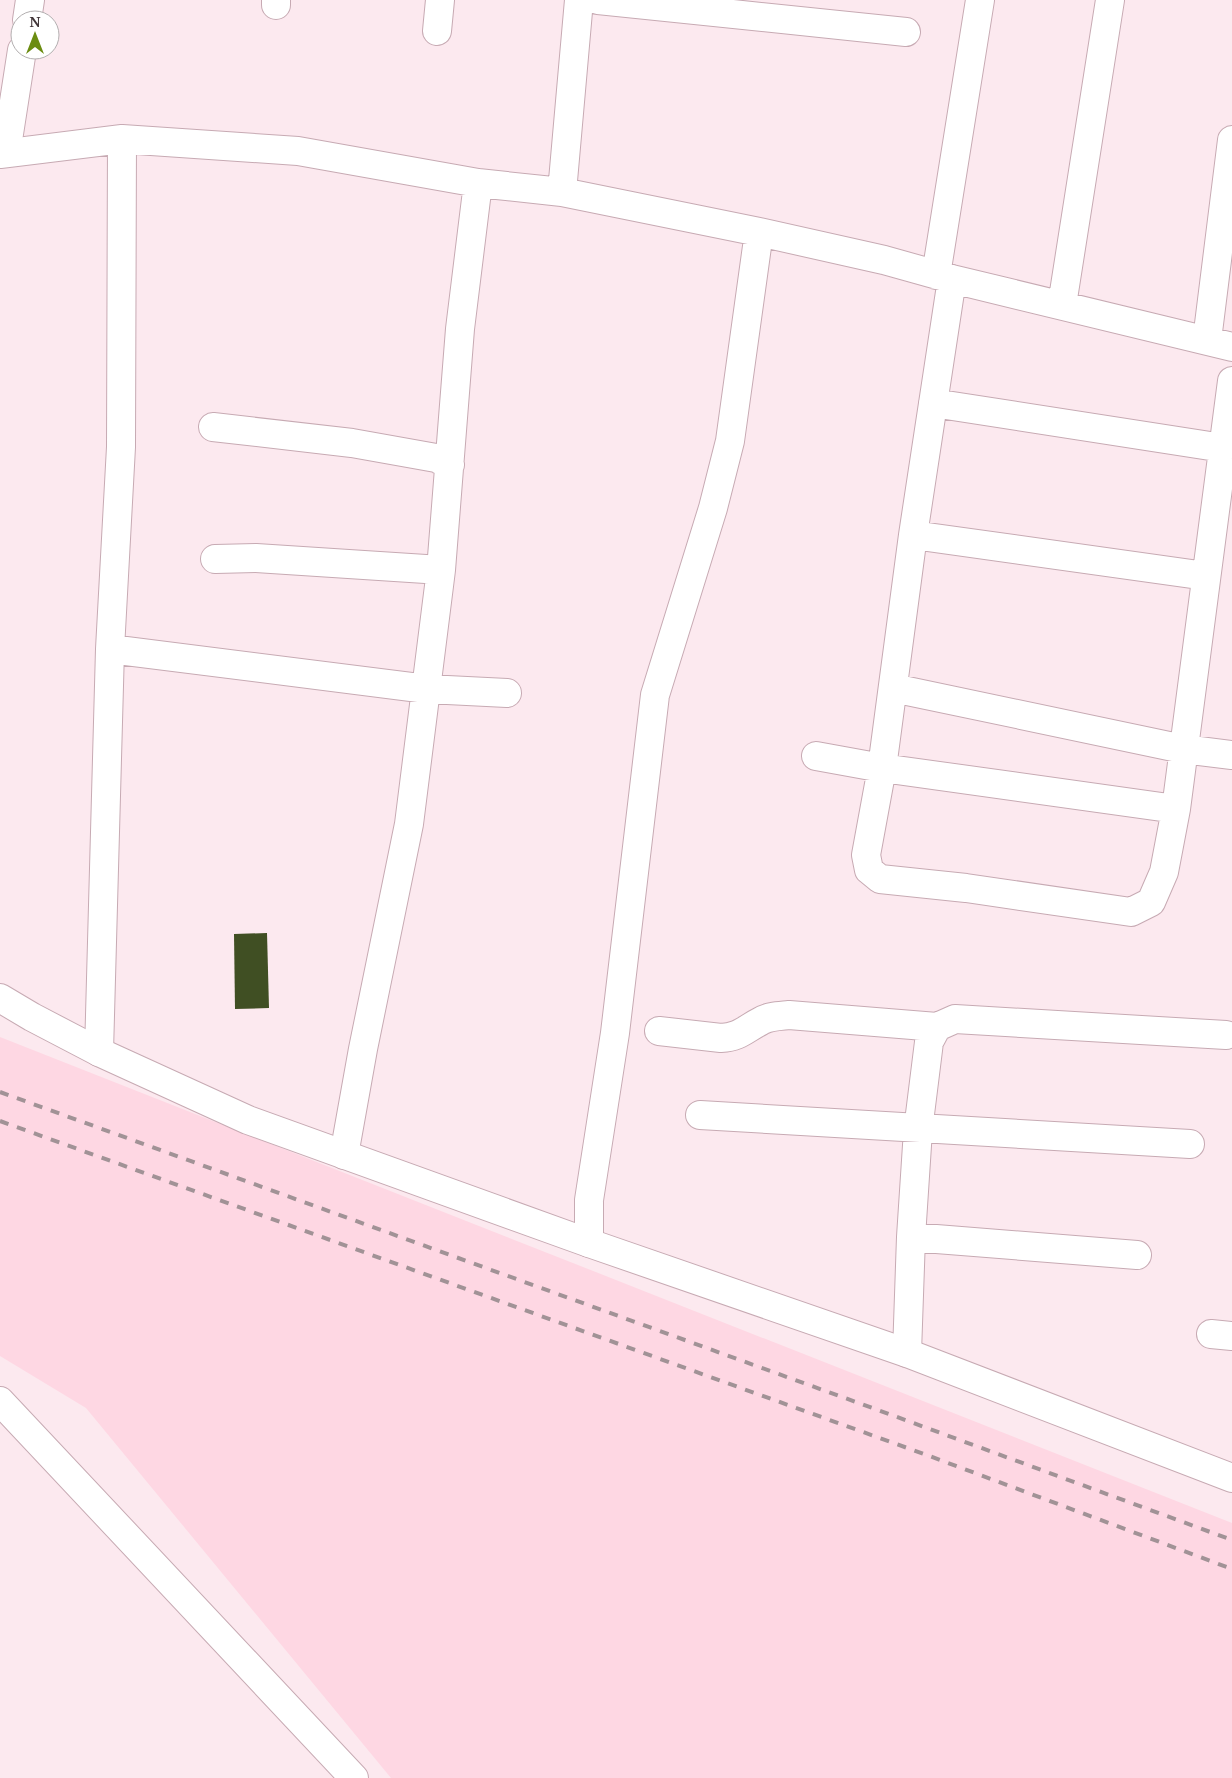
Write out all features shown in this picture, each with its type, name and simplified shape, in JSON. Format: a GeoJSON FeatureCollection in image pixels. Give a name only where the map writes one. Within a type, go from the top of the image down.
{"type":"FeatureCollection","features":[{"type":"Feature","properties":{"kind":"street"},"geometry":{"type":"LineString","coordinates":[[437,31],[440,0]]}},
{"type":"Feature","properties":{"kind":"street"},"geometry":{"type":"LineString","coordinates":[[562,192],[579,0]]}},
{"type":"Feature","properties":{"kind":"street"},"geometry":{"type":"LineString","coordinates":[[598,0],[906,32]]}},
{"type":"Feature","properties":{"kind":"street"},"geometry":{"type":"LineString","coordinates":[[980,0],[944,277],[932,403],[882,768],[866,855],[869,870],[880,879],[966,888],[1131,912],[1151,902],[1164,872],[1176,809],[1232,381]]}},
{"type":"Feature","properties":{"kind":"street"},"geometry":{"type":"LineString","coordinates":[[1062,305],[1110,0]]}},
{"type":"Feature","properties":{"kind":"street"},"geometry":{"type":"LineString","coordinates":[[20,60],[3,153],[122,139],[298,151],[478,183],[562,192],[759,232],[884,260],[944,277],[1219,344],[1232,140]]}},
{"type":"Feature","properties":{"kind":"street"},"geometry":{"type":"LineString","coordinates":[[99,1052],[110,649],[121,446],[122,139]]}},
{"type":"Feature","properties":{"kind":"street"},"geometry":{"type":"LineString","coordinates":[[344,1155],[363,1048],[409,824],[441,570],[460,329],[478,183]]}},
{"type":"Feature","properties":{"kind":"street"},"geometry":{"type":"LineString","coordinates":[[589,1243],[588,1200],[615,1033],[654,695],[713,508],[730,441],[759,232]]}},
{"type":"Feature","properties":{"kind":"street"},"geometry":{"type":"LineString","coordinates":[[932,403],[1223,448]]}},
{"type":"Feature","properties":{"kind":"street"},"geometry":{"type":"LineString","coordinates":[[213,427],[352,443],[436,458],[450,465]]}},
{"type":"Feature","properties":{"kind":"street"},"geometry":{"type":"LineString","coordinates":[[913,535],[1206,576]]}},
{"type":"Feature","properties":{"kind":"street"},"geometry":{"type":"LineString","coordinates":[[215,559],[265,558],[441,570]]}},
{"type":"Feature","properties":{"kind":"street"},"geometry":{"type":"LineString","coordinates":[[110,649],[427,689],[507,693]]}},
{"type":"Feature","properties":{"kind":"street"},"geometry":{"type":"LineString","coordinates":[[893,688],[1183,749],[1232,755]]}},
{"type":"Feature","properties":{"kind":"street"},"geometry":{"type":"LineString","coordinates":[[816,756],[882,768],[1176,809]]}},
{"type":"Feature","properties":{"kind":"street"},"geometry":{"type":"LineString","coordinates":[[0,998],[99,1052],[248,1120],[589,1243],[907,1353],[1232,1478]]}},
{"type":"Feature","properties":{"kind":"street"},"geometry":{"type":"LineString","coordinates":[[659,1032],[729,1038],[739,1035],[762,1020],[774,1016],[788,1015],[937,1027],[955,1019],[1226,1035]]}},
{"type":"Feature","properties":{"kind":"street"},"geometry":{"type":"LineString","coordinates":[[907,1353],[910,1237],[918,1127],[929,1042],[937,1027]]}},
{"type":"Feature","properties":{"kind":"street"},"geometry":{"type":"LineString","coordinates":[[700,1115],[1190,1144]]}},
{"type":"Feature","properties":{"kind":"street"},"geometry":{"type":"LineString","coordinates":[[910,1237],[1137,1255]]}},
{"type":"Feature","properties":{"kind":"street"},"geometry":{"type":"LineString","coordinates":[[0,1401],[354,1778]]}},
{"type":"Feature","properties":{"kind":"shaded area"},"geometry":{"type":"Polygon","coordinates":[[[0,1037],[1232,1523],[1232,1778],[391,1778],[86,1408],[0,1356],[0,1037]]]}},
{"type":"Feature","properties":{"kind":"building"},"geometry":{"type":"Polygon","coordinates":[[[267,933],[269,1008],[235,1009],[234,934],[267,933]]]}},
{"type":"Feature","properties":{"kind":"railway"},"geometry":{"type":"LineString","coordinates":[[0,1092],[1232,1540]]}},
{"type":"Feature","properties":{"kind":"railway"},"geometry":{"type":"LineString","coordinates":[[0,1121],[924,1454],[1232,1569]]}}]}
